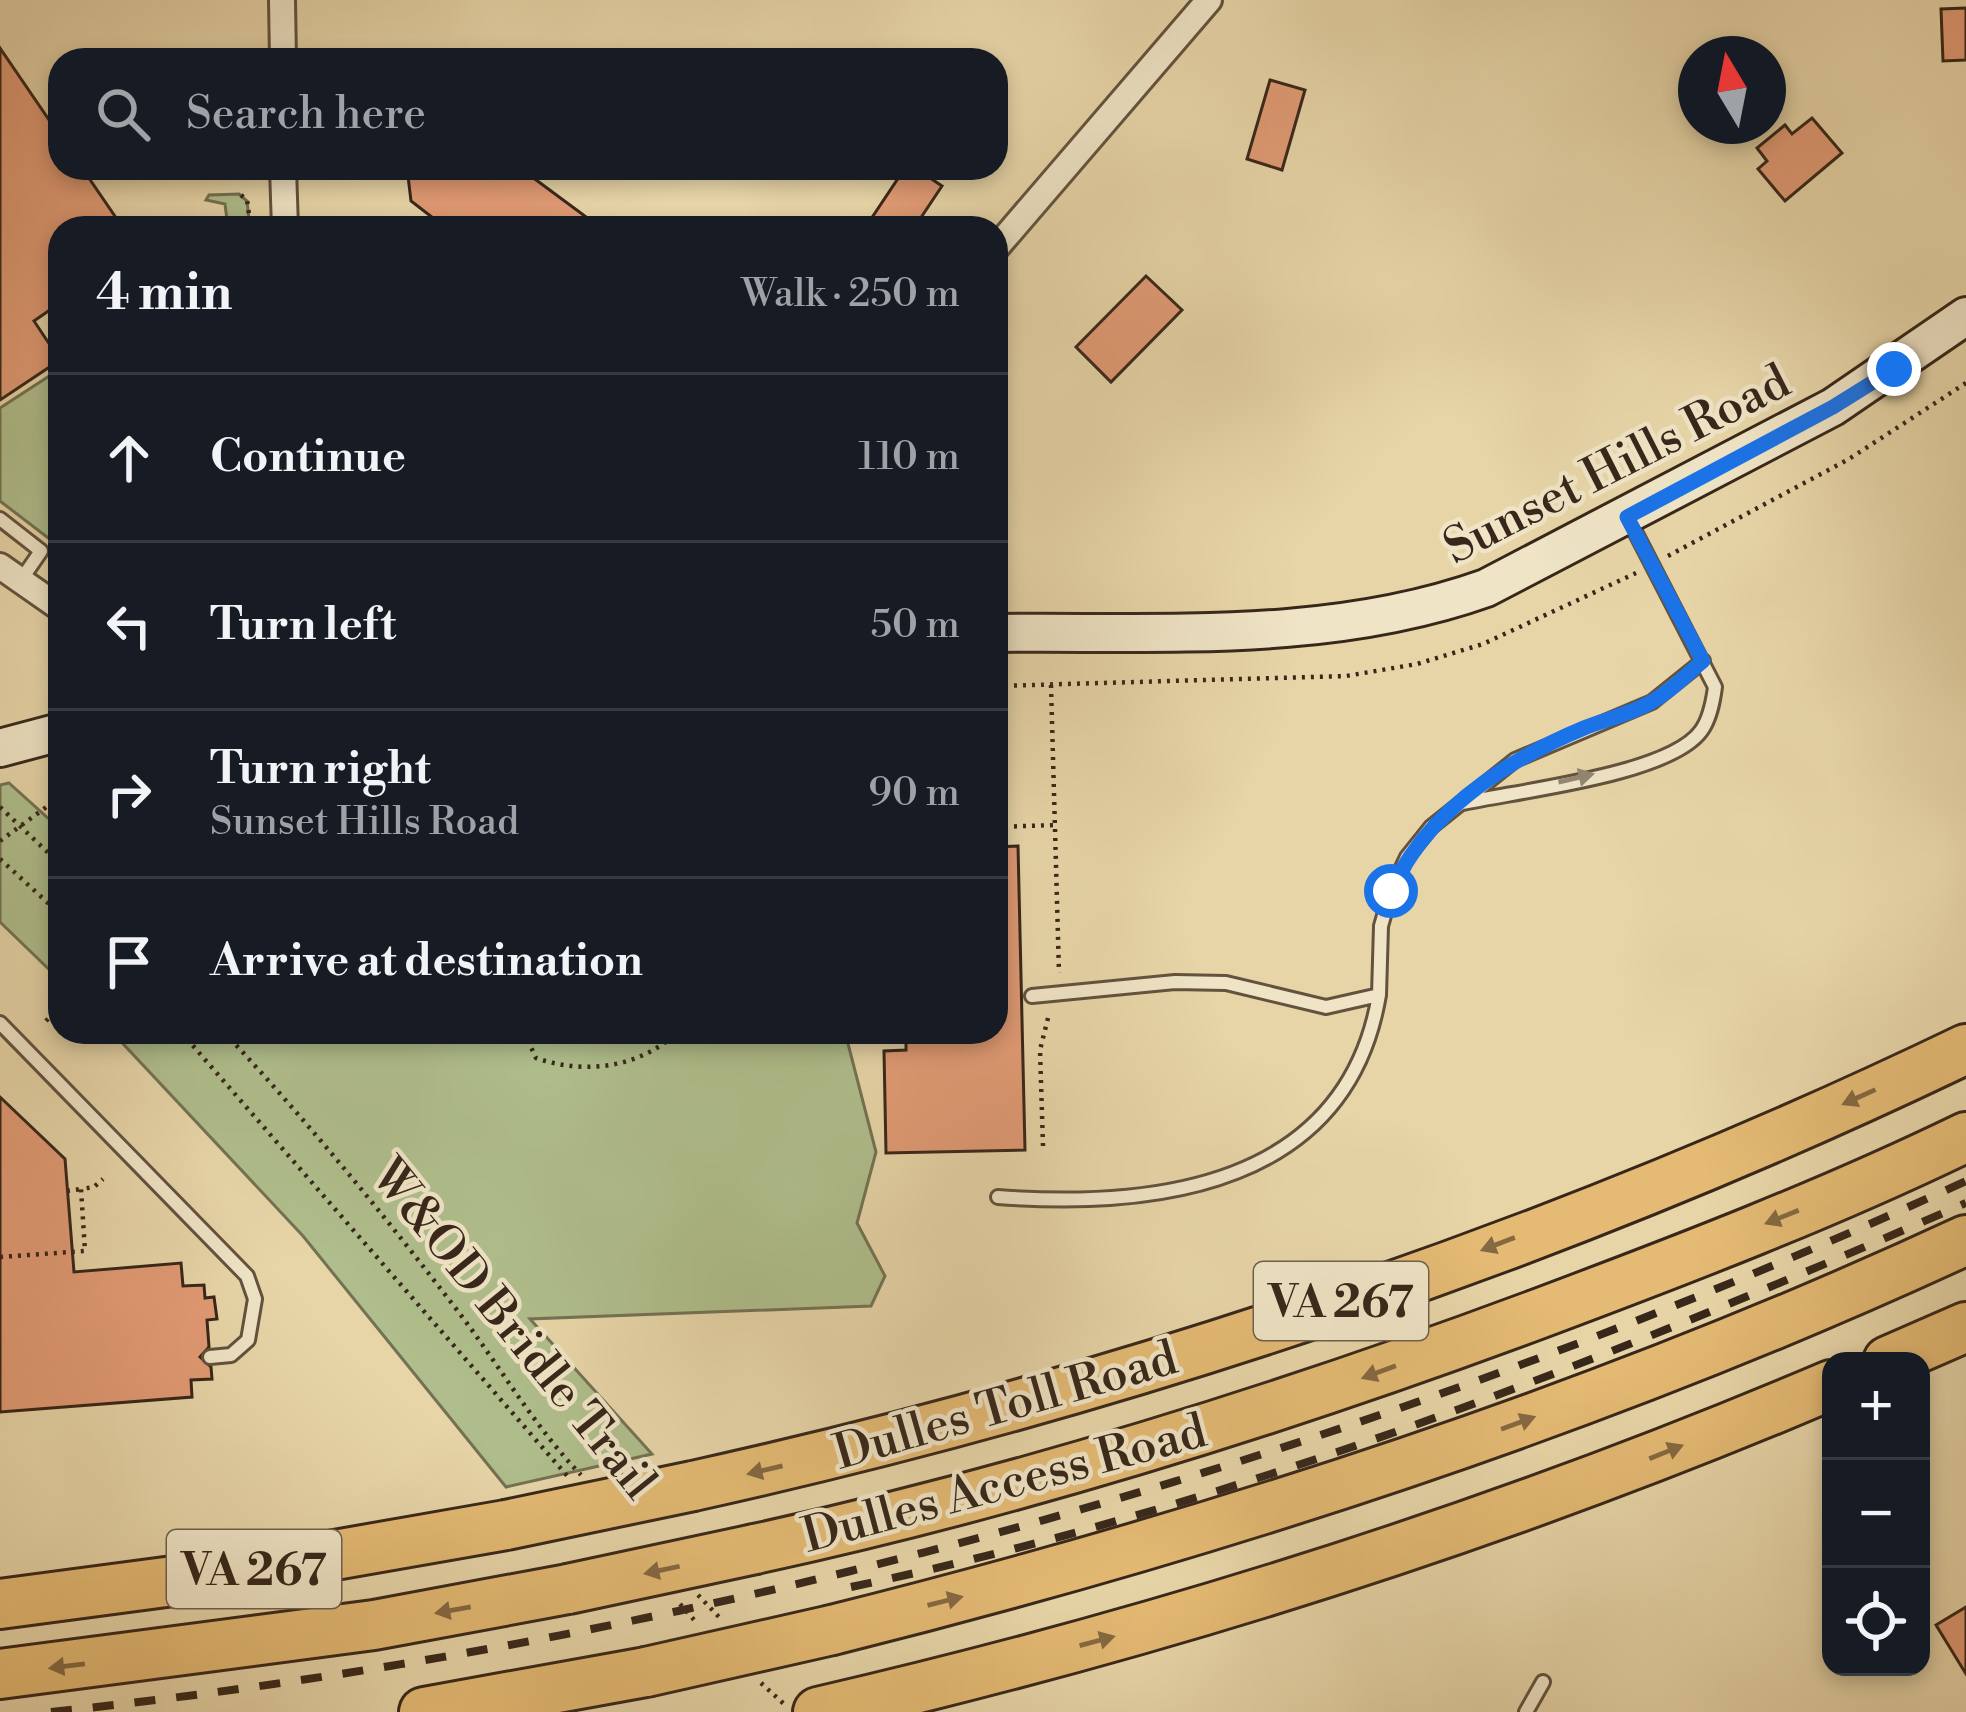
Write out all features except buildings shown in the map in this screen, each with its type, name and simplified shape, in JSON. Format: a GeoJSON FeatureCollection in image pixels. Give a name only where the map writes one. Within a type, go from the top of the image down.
{"type":"FeatureCollection","features":[{"type":"Feature","properties":{"kind":"highway","name":"Dulles Toll Road"},"geometry":{"type":"LineString","coordinates":[[0,1604],[226,1574],[506,1526],[693,1486],[1035,1399],[1301,1316],[1680,1173],[1966,1049]]}},
{"type":"Feature","properties":{"kind":"highway","name":"Dulles Access Road"},"geometry":{"type":"LineString","coordinates":[[0,1674],[352,1628],[568,1589],[992,1490],[1328,1390],[1616,1285],[1966,1137]]}},
{"type":"Feature","properties":{"kind":"highway","name":"Dulles Access Road"},"geometry":{"type":"LineString","coordinates":[[424,1712],[646,1672],[832,1630],[1118,1554],[1436,1452],[1693,1357],[1966,1240]]}},
{"type":"Feature","properties":{"kind":"highway"},"geometry":{"type":"LineString","coordinates":[[1909,1352],[1966,1327]]}},
{"type":"Feature","properties":{"kind":"highway"},"geometry":{"type":"LineString","coordinates":[[818,1712],[903,1693],[1353,1565],[1628,1467],[1822,1389]]}},
{"type":"Feature","properties":{"kind":"main road","name":"Sunset Hills Road"},"geometry":{"type":"LineString","coordinates":[[1008,633],[1303,629],[1385,618],[1486,588],[1833,407],[1966,316]]}},
{"type":"Feature","properties":{"kind":"main road"},"geometry":{"type":"LineString","coordinates":[[0,748],[48,736]]}},
{"type":"Feature","properties":{"kind":"street"},"geometry":{"type":"LineString","coordinates":[[281,0],[283,48]]}},
{"type":"Feature","properties":{"kind":"street"},"geometry":{"type":"LineString","coordinates":[[1008,234],[1209,0]]}},
{"type":"Feature","properties":{"kind":"street"},"geometry":{"type":"LineString","coordinates":[[284,180],[285,216]]}},
{"type":"Feature","properties":{"kind":"street"},"geometry":{"type":"LineString","coordinates":[[10,573],[48,600]]}},
{"type":"Feature","properties":{"kind":"lane"},"geometry":{"type":"LineString","coordinates":[[1462,803],[1676,752],[1700,733],[1715,688],[1627,517]]}},
{"type":"Feature","properties":{"kind":"lane"},"geometry":{"type":"LineString","coordinates":[[0,519],[41,551],[10,573]]}},
{"type":"Feature","properties":{"kind":"lane"},"geometry":{"type":"LineString","coordinates":[[998,1197],[1060,1202],[1160,1194],[1256,1166],[1306,1132],[1348,1089],[1370,1044],[1382,926],[1391,891],[1407,857],[1431,827],[1515,760],[1652,702],[1703,661]]}},
{"type":"Feature","properties":{"kind":"lane"},"geometry":{"type":"LineString","coordinates":[[1032,996],[1175,982],[1226,983],[1326,1007],[1378,995]]}},
{"type":"Feature","properties":{"kind":"lane"},"geometry":{"type":"LineString","coordinates":[[0,1023],[247,1276],[255,1299],[248,1340],[231,1355],[210,1357]]}},
{"type":"Feature","properties":{"kind":"lane"},"geometry":{"type":"LineString","coordinates":[[1526,1712],[1544,1682]]}},
{"type":"Feature","properties":{"kind":"path"},"geometry":{"type":"LineString","coordinates":[[241,196],[247,200],[249,216]]}},
{"type":"Feature","properties":{"kind":"path"},"geometry":{"type":"LineString","coordinates":[[1043,1146],[1040,1050],[1059,974],[1051,685]]}},
{"type":"Feature","properties":{"kind":"path"},"geometry":{"type":"LineString","coordinates":[[0,841],[48,805]]}},
{"type":"Feature","properties":{"kind":"path"},"geometry":{"type":"LineString","coordinates":[[0,807],[48,853]]}},
{"type":"Feature","properties":{"kind":"path"},"geometry":{"type":"LineString","coordinates":[[1008,827],[1055,825]]}},
{"type":"Feature","properties":{"kind":"path"},"geometry":{"type":"LineString","coordinates":[[0,859],[48,903]]}},
{"type":"Feature","properties":{"kind":"path"},"geometry":{"type":"LineString","coordinates":[[192,1044],[573,1483]]}},
{"type":"Feature","properties":{"kind":"path","name":"W&OD Bridle Trail"},"geometry":{"type":"LineString","coordinates":[[235,1044],[386,1217],[587,1481]]}},
{"type":"Feature","properties":{"kind":"path"},"geometry":{"type":"LineString","coordinates":[[530,1044],[536,1058],[564,1067],[613,1065],[656,1052],[665,1044]]}},
{"type":"Feature","properties":{"kind":"path"},"geometry":{"type":"LineString","coordinates":[[68,1191],[104,1179]]}},
{"type":"Feature","properties":{"kind":"path"},"geometry":{"type":"LineString","coordinates":[[0,1257],[85,1251],[81,1189]]}},
{"type":"Feature","properties":{"kind":"path"},"geometry":{"type":"LineString","coordinates":[[488,1388],[502,1375]]}},
{"type":"Feature","properties":{"kind":"path"},"geometry":{"type":"LineString","coordinates":[[683,1580],[730,1630]]}},
{"type":"Feature","properties":{"kind":"path"},"geometry":{"type":"LineString","coordinates":[[675,1599],[706,1630]]}},
{"type":"Feature","properties":{"kind":"path"},"geometry":{"type":"LineString","coordinates":[[758,1679],[792,1712]]}},
{"type":"Feature","properties":{"kind":"green space"},"geometry":{"type":"Polygon","coordinates":[[[239,194],[247,201],[249,216],[226,216],[225,204],[206,200],[209,195],[239,194]]]}},
{"type":"Feature","properties":{"kind":"green space"},"geometry":{"type":"Polygon","coordinates":[[[48,377],[48,538],[0,501],[0,408],[48,377]]]}},
{"type":"Feature","properties":{"kind":"green space"},"geometry":{"type":"Polygon","coordinates":[[[9,783],[48,818],[48,968],[0,922],[0,785],[9,783]]]}},
{"type":"Feature","properties":{"kind":"green space"},"geometry":{"type":"Polygon","coordinates":[[[123,1044],[848,1044],[876,1152],[857,1223],[885,1276],[871,1306],[530,1319],[652,1454],[506,1487],[303,1236],[123,1044]]]}},
{"type":"Feature","properties":{"kind":"railway"},"geometry":{"type":"LineString","coordinates":[[51,1712],[299,1680],[545,1638],[789,1586],[1030,1524],[1269,1452],[1505,1371],[1737,1280],[1966,1181]]}},
{"type":"Feature","properties":{"kind":"railway"},"geometry":{"type":"LineString","coordinates":[[851,1587],[1137,1515],[1418,1424],[1694,1318],[1966,1203]]}},
{"type":"Feature","properties":{"kind":"route"},"geometry":{"type":"LineString","coordinates":[[1391,891],[1407,857],[1431,827],[1486,780],[1515,760],[1652,702],[1703,661],[1627,517],[1833,407],[1894,369]]}}]}
